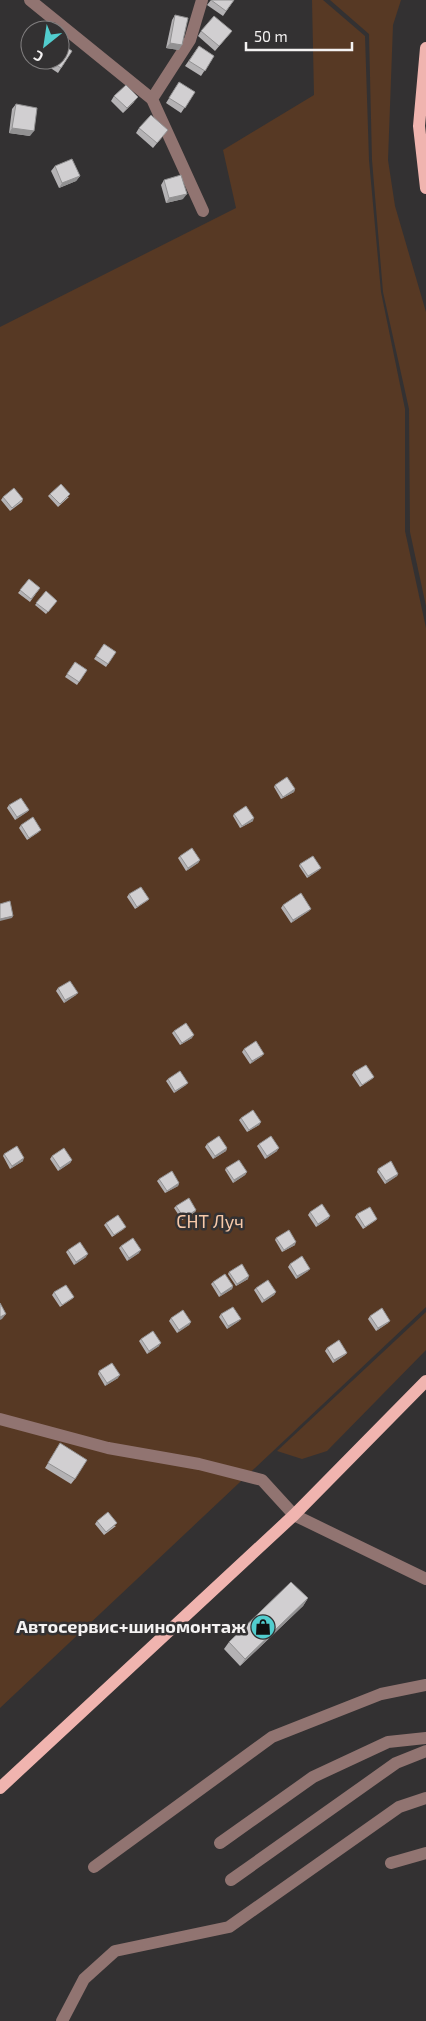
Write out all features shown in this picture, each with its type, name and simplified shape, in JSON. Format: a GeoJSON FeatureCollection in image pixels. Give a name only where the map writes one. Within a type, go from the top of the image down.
{"type":"FeatureCollection","features":[{"type":"Feature","properties":{"kind":"main road"},"geometry":{"type":"LineString","coordinates":[[426,48],[419,126],[426,188]]}},
{"type":"Feature","properties":{"kind":"main road"},"geometry":{"type":"LineString","coordinates":[[0,1788],[294,1515],[426,1381]]}},
{"type":"Feature","properties":{"kind":"street"},"geometry":{"type":"LineString","coordinates":[[30,0],[152,99],[203,211]]}},
{"type":"Feature","properties":{"kind":"street"},"geometry":{"type":"LineString","coordinates":[[152,99],[190,40],[202,0]]}},
{"type":"Feature","properties":{"kind":"street"},"geometry":{"type":"LineString","coordinates":[[0,1419],[108,1448],[199,1464],[262,1480],[294,1515],[426,1579]]}},
{"type":"Feature","properties":{"kind":"street"},"geometry":{"type":"LineString","coordinates":[[94,1867],[272,1738],[381,1694],[426,1685]]}},
{"type":"Feature","properties":{"kind":"street"},"geometry":{"type":"LineString","coordinates":[[220,1843],[313,1777],[388,1742],[426,1738]]}},
{"type":"Feature","properties":{"kind":"street"},"geometry":{"type":"LineString","coordinates":[[232,1880],[396,1763],[426,1751]]}},
{"type":"Feature","properties":{"kind":"street"},"geometry":{"type":"LineString","coordinates":[[62,2021],[84,1979],[115,1951],[230,1927],[399,1807],[426,1798]]}},
{"type":"Feature","properties":{"kind":"street"},"geometry":{"type":"LineString","coordinates":[[391,1863],[426,1853]]}},
{"type":"Feature","properties":{"kind":"green space","name":"СНТ Луч"},"geometry":{"type":"Polygon","coordinates":[[[312,0],[323,0],[365,36],[369,160],[381,292],[405,409],[405,531],[426,628],[426,1307],[0,1708],[0,327],[236,208],[223,150],[314,95],[312,0]]]}},
{"type":"Feature","properties":{"kind":"green space"},"geometry":{"type":"Polygon","coordinates":[[[330,0],[401,0],[393,25],[388,160],[395,206],[426,312],[426,606],[410,532],[409,409],[383,292],[372,160],[369,34],[330,0]]]}},
{"type":"Feature","properties":{"kind":"green space"},"geometry":{"type":"Polygon","coordinates":[[[426,1312],[426,1350],[327,1451],[302,1459],[277,1451],[426,1312]]]}},
{"type":"Feature","properties":{"kind":"building"},"geometry":{"type":"Polygon","coordinates":[[[211,0],[234,0],[226,11],[211,0]]]}},
{"type":"Feature","properties":{"kind":"building"},"geometry":{"type":"Polygon","coordinates":[[[175,15],[188,18],[182,45],[170,43],[175,15]]]}},
{"type":"Feature","properties":{"kind":"building"},"geometry":{"type":"Polygon","coordinates":[[[214,16],[232,31],[219,46],[201,31],[214,16]]]}},
{"type":"Feature","properties":{"kind":"building"},"geometry":{"type":"Polygon","coordinates":[[[199,46],[214,56],[205,71],[189,61],[199,46]]]}},
{"type":"Feature","properties":{"kind":"building"},"geometry":{"type":"Polygon","coordinates":[[[179,82],[195,92],[185,108],[169,98],[179,82]]]}},
{"type":"Feature","properties":{"kind":"building"},"geometry":{"type":"Polygon","coordinates":[[[126,85],[138,97],[127,108],[114,96],[126,85]]]}},
{"type":"Feature","properties":{"kind":"building"},"geometry":{"type":"Polygon","coordinates":[[[16,104],[37,108],[34,131],[12,128],[16,104]]]}},
{"type":"Feature","properties":{"kind":"building"},"geometry":{"type":"Polygon","coordinates":[[[151,115],[168,130],[157,143],[139,128],[151,115]]]}},
{"type":"Feature","properties":{"kind":"building"},"geometry":{"type":"Polygon","coordinates":[[[72,159],[80,176],[62,183],[55,166],[72,159]]]}},
{"type":"Feature","properties":{"kind":"building"},"geometry":{"type":"Polygon","coordinates":[[[181,175],[187,194],[169,198],[164,180],[181,175]]]}},
{"type":"Feature","properties":{"kind":"building"},"geometry":{"type":"Polygon","coordinates":[[[61,484],[70,494],[60,504],[50,494],[61,484]]]}},
{"type":"Feature","properties":{"kind":"building"},"geometry":{"type":"Polygon","coordinates":[[[14,488],[23,499],[12,508],[3,497],[14,488]]]}},
{"type":"Feature","properties":{"kind":"building"},"geometry":{"type":"Polygon","coordinates":[[[29,579],[40,588],[31,599],[20,590],[29,579]]]}},
{"type":"Feature","properties":{"kind":"building"},"geometry":{"type":"Polygon","coordinates":[[[46,591],[57,601],[48,612],[36,603],[46,591]]]}},
{"type":"Feature","properties":{"kind":"building"},"geometry":{"type":"Polygon","coordinates":[[[104,644],[116,652],[108,664],[96,656],[104,644]]]}},
{"type":"Feature","properties":{"kind":"building"},"geometry":{"type":"Polygon","coordinates":[[[75,662],[87,670],[79,682],[67,674],[75,662]]]}},
{"type":"Feature","properties":{"kind":"building"},"geometry":{"type":"Polygon","coordinates":[[[287,777],[295,789],[283,797],[275,785],[287,777]]]}},
{"type":"Feature","properties":{"kind":"building"},"geometry":{"type":"Polygon","coordinates":[[[21,798],[29,810],[17,817],[9,805],[21,798]]]}},
{"type":"Feature","properties":{"kind":"building"},"geometry":{"type":"Polygon","coordinates":[[[246,806],[254,818],[242,826],[234,814],[246,806]]]}},
{"type":"Feature","properties":{"kind":"building"},"geometry":{"type":"Polygon","coordinates":[[[33,817],[41,830],[29,838],[21,825],[33,817]]]}},
{"type":"Feature","properties":{"kind":"building"},"geometry":{"type":"Polygon","coordinates":[[[192,848],[200,860],[188,868],[180,856],[192,848]]]}},
{"type":"Feature","properties":{"kind":"building"},"geometry":{"type":"Polygon","coordinates":[[[313,856],[321,868],[308,876],[300,864],[313,856]]]}},
{"type":"Feature","properties":{"kind":"building"},"geometry":{"type":"Polygon","coordinates":[[[141,887],[149,899],[137,907],[129,894],[141,887]]]}},
{"type":"Feature","properties":{"kind":"building"},"geometry":{"type":"Polygon","coordinates":[[[301,893],[311,909],[293,920],[283,905],[301,893]]]}},
{"type":"Feature","properties":{"kind":"building"},"geometry":{"type":"Polygon","coordinates":[[[10,901],[13,916],[0,919],[0,904],[10,901]]]}},
{"type":"Feature","properties":{"kind":"building"},"geometry":{"type":"Polygon","coordinates":[[[70,981],[78,993],[65,1000],[58,988],[70,981]]]}},
{"type":"Feature","properties":{"kind":"building"},"geometry":{"type":"Polygon","coordinates":[[[186,1023],[194,1035],[182,1043],[174,1031],[186,1023]]]}},
{"type":"Feature","properties":{"kind":"building"},"geometry":{"type":"Polygon","coordinates":[[[256,1041],[264,1054],[252,1061],[244,1049],[256,1041]]]}},
{"type":"Feature","properties":{"kind":"building"},"geometry":{"type":"Polygon","coordinates":[[[366,1065],[374,1077],[362,1085],[354,1072],[366,1065]]]}},
{"type":"Feature","properties":{"kind":"building"},"geometry":{"type":"Polygon","coordinates":[[[180,1071],[188,1083],[175,1091],[168,1079],[180,1071]]]}},
{"type":"Feature","properties":{"kind":"building"},"geometry":{"type":"Polygon","coordinates":[[[253,1110],[261,1122],[249,1130],[241,1118],[253,1110]]]}},
{"type":"Feature","properties":{"kind":"building"},"geometry":{"type":"Polygon","coordinates":[[[219,1136],[227,1148],[215,1156],[207,1144],[219,1136]]]}},
{"type":"Feature","properties":{"kind":"building"},"geometry":{"type":"Polygon","coordinates":[[[271,1136],[279,1148],[267,1156],[259,1144],[271,1136]]]}},
{"type":"Feature","properties":{"kind":"building"},"geometry":{"type":"Polygon","coordinates":[[[17,1146],[24,1158],[12,1166],[4,1154],[17,1146]]]}},
{"type":"Feature","properties":{"kind":"building"},"geometry":{"type":"Polygon","coordinates":[[[64,1148],[72,1160],[60,1168],[52,1156],[64,1148]]]}},
{"type":"Feature","properties":{"kind":"building"},"geometry":{"type":"Polygon","coordinates":[[[239,1160],[247,1172],[234,1180],[226,1168],[239,1160]]]}},
{"type":"Feature","properties":{"kind":"building"},"geometry":{"type":"Polygon","coordinates":[[[391,1161],[398,1174],[386,1181],[378,1169],[391,1161]]]}},
{"type":"Feature","properties":{"kind":"building"},"geometry":{"type":"Polygon","coordinates":[[[172,1171],[179,1183],[167,1191],[159,1179],[172,1171]]]}},
{"type":"Feature","properties":{"kind":"building"},"geometry":{"type":"Polygon","coordinates":[[[189,1198],[196,1210],[184,1218],[176,1206],[189,1198]]]}},
{"type":"Feature","properties":{"kind":"building"},"geometry":{"type":"Polygon","coordinates":[[[322,1204],[330,1216],[318,1224],[310,1212],[322,1204]]]}},
{"type":"Feature","properties":{"kind":"building"},"geometry":{"type":"Polygon","coordinates":[[[370,1207],[377,1219],[365,1227],[357,1214],[370,1207]]]}},
{"type":"Feature","properties":{"kind":"building"},"geometry":{"type":"Polygon","coordinates":[[[118,1215],[126,1227],[114,1235],[106,1223],[118,1215]]]}},
{"type":"Feature","properties":{"kind":"building"},"geometry":{"type":"Polygon","coordinates":[[[289,1230],[296,1242],[284,1250],[276,1238],[289,1230]]]}},
{"type":"Feature","properties":{"kind":"building"},"geometry":{"type":"Polygon","coordinates":[[[133,1238],[141,1250],[129,1258],[121,1246],[133,1238]]]}},
{"type":"Feature","properties":{"kind":"building"},"geometry":{"type":"Polygon","coordinates":[[[80,1242],[88,1254],[76,1262],[68,1250],[80,1242]]]}},
{"type":"Feature","properties":{"kind":"building"},"geometry":{"type":"Polygon","coordinates":[[[302,1256],[310,1269],[297,1276],[290,1264],[302,1256]]]}},
{"type":"Feature","properties":{"kind":"building"},"geometry":{"type":"Polygon","coordinates":[[[242,1264],[249,1276],[237,1284],[229,1272],[242,1264]]]}},
{"type":"Feature","properties":{"kind":"building"},"geometry":{"type":"Polygon","coordinates":[[[225,1274],[233,1286],[221,1294],[213,1282],[225,1274]]]}},
{"type":"Feature","properties":{"kind":"building"},"geometry":{"type":"Polygon","coordinates":[[[268,1280],[276,1292],[264,1300],[256,1288],[268,1280]]]}},
{"type":"Feature","properties":{"kind":"building"},"geometry":{"type":"Polygon","coordinates":[[[66,1285],[74,1297],[62,1305],[54,1292],[66,1285]]]}},
{"type":"Feature","properties":{"kind":"building"},"geometry":{"type":"Polygon","coordinates":[[[0,1303],[6,1314],[0,1317],[0,1303]]]}},
{"type":"Feature","properties":{"kind":"building"},"geometry":{"type":"Polygon","coordinates":[[[233,1307],[241,1319],[228,1326],[221,1314],[233,1307]]]}},
{"type":"Feature","properties":{"kind":"building"},"geometry":{"type":"Polygon","coordinates":[[[382,1308],[390,1321],[378,1328],[370,1316],[382,1308]]]}},
{"type":"Feature","properties":{"kind":"building"},"geometry":{"type":"Polygon","coordinates":[[[183,1310],[191,1322],[179,1330],[171,1318],[183,1310]]]}},
{"type":"Feature","properties":{"kind":"building"},"geometry":{"type":"Polygon","coordinates":[[[153,1331],[161,1343],[149,1351],[141,1339],[153,1331]]]}},
{"type":"Feature","properties":{"kind":"building"},"geometry":{"type":"Polygon","coordinates":[[[339,1340],[347,1353],[334,1360],[327,1348],[339,1340]]]}},
{"type":"Feature","properties":{"kind":"building"},"geometry":{"type":"Polygon","coordinates":[[[112,1363],[120,1375],[107,1383],[99,1371],[112,1363]]]}},
{"type":"Feature","properties":{"kind":"building"},"geometry":{"type":"Polygon","coordinates":[[[60,1443],[87,1460],[75,1479],[48,1463],[60,1443]]]}},
{"type":"Feature","properties":{"kind":"building"},"geometry":{"type":"Polygon","coordinates":[[[108,1512],[117,1523],[106,1532],[97,1521],[108,1512]]]}},
{"type":"Feature","properties":{"kind":"building","name":"Автосервис+шиномонтаж"},"geometry":{"type":"Polygon","coordinates":[[[291,1582],[308,1598],[245,1659],[229,1642],[291,1582]]]}},
{"type":"Feature","properties":{"kind":"place","name":"Автосервис+шиномонтаж"},"geometry":{"type":"Point","coordinates":[263,1627]}}]}
